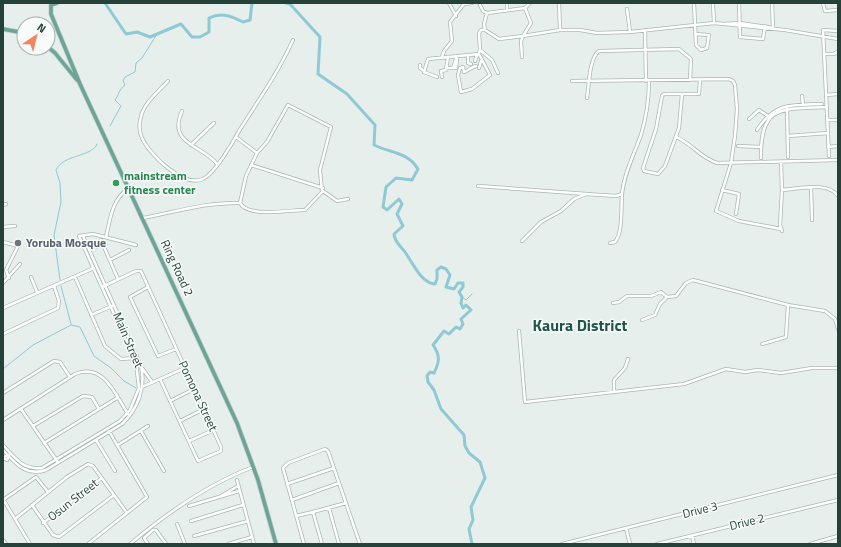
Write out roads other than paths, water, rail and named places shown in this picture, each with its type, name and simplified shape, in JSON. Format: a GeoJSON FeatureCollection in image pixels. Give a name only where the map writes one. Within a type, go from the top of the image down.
{"type":"FeatureCollection","features":[{"type":"Feature","properties":{"kind":"main road","name":"Ring Road 2"},"geometry":{"type":"LineString","coordinates":[[54,4],[51,14],[80,84],[232,412],[253,467],[276,544]]}},
{"type":"Feature","properties":{"kind":"main road"},"geometry":{"type":"LineString","coordinates":[[3,29],[16,31]]}},
{"type":"Feature","properties":{"kind":"main road"},"geometry":{"type":"LineString","coordinates":[[56,56],[80,84]]}},
{"type":"Feature","properties":{"kind":"main road"},"geometry":{"type":"LineString","coordinates":[[63,63],[70,61]]}},
{"type":"Feature","properties":{"kind":"street"},"geometry":{"type":"LineString","coordinates":[[449,3],[456,16]]}},
{"type":"Feature","properties":{"kind":"street"},"geometry":{"type":"LineString","coordinates":[[442,57],[444,50],[452,41],[450,22],[464,4],[472,3]]}},
{"type":"Feature","properties":{"kind":"street"},"geometry":{"type":"LineString","coordinates":[[479,3],[483,11],[487,13],[525,8],[530,3]]}},
{"type":"Feature","properties":{"kind":"street"},"geometry":{"type":"LineString","coordinates":[[507,3],[507,10]]}},
{"type":"Feature","properties":{"kind":"street"},"geometry":{"type":"LineString","coordinates":[[559,3],[560,30]]}},
{"type":"Feature","properties":{"kind":"street"},"geometry":{"type":"LineString","coordinates":[[694,3],[695,34],[698,48],[701,50],[707,48],[709,34],[695,34]]}},
{"type":"Feature","properties":{"kind":"street"},"geometry":{"type":"LineString","coordinates":[[713,3],[714,23]]}},
{"type":"Feature","properties":{"kind":"street"},"geometry":{"type":"LineString","coordinates":[[739,3],[739,35],[741,38],[763,39],[764,27]]}},
{"type":"Feature","properties":{"kind":"street"},"geometry":{"type":"LineString","coordinates":[[772,3],[773,29]]}},
{"type":"Feature","properties":{"kind":"street"},"geometry":{"type":"LineString","coordinates":[[823,3],[825,11],[838,10]]}},
{"type":"Feature","properties":{"kind":"street"},"geometry":{"type":"LineString","coordinates":[[522,57],[521,41],[531,23],[525,8]]}},
{"type":"Feature","properties":{"kind":"street"},"geometry":{"type":"LineString","coordinates":[[627,9],[630,32]]}},
{"type":"Feature","properties":{"kind":"street"},"geometry":{"type":"LineString","coordinates":[[487,13],[484,24],[485,30],[499,39],[560,30],[580,30],[597,34],[714,23],[764,27],[838,39]]}},
{"type":"Feature","properties":{"kind":"street"},"geometry":{"type":"LineString","coordinates":[[475,61],[480,50],[479,33],[481,30],[485,30]]}},
{"type":"Feature","properties":{"kind":"street"},"geometry":{"type":"LineString","coordinates":[[610,243],[615,242],[619,235],[622,194],[632,156],[648,107],[645,30]]}},
{"type":"Feature","properties":{"kind":"street"},"geometry":{"type":"LineString","coordinates":[[829,156],[823,30],[838,31]]}},
{"type":"Feature","properties":{"kind":"street"},"geometry":{"type":"LineString","coordinates":[[168,81],[146,106],[141,115],[140,133],[145,144],[172,172],[190,181],[204,179],[217,164],[236,137],[274,78],[293,40]]}},
{"type":"Feature","properties":{"kind":"street"},"geometry":{"type":"LineString","coordinates":[[587,98],[590,82],[590,68],[598,52],[673,48],[684,52],[691,61],[690,80]]}},
{"type":"Feature","properties":{"kind":"street"},"geometry":{"type":"LineString","coordinates":[[480,50],[492,60],[498,73]]}},
{"type":"Feature","properties":{"kind":"street"},"geometry":{"type":"LineString","coordinates":[[825,54],[834,54],[838,51]]}},
{"type":"Feature","properties":{"kind":"street"},"geometry":{"type":"LineString","coordinates":[[423,72],[428,59],[442,57],[457,58],[478,55]]}},
{"type":"Feature","properties":{"kind":"street"},"geometry":{"type":"LineString","coordinates":[[478,55],[482,61],[490,75],[472,89],[461,92],[458,75],[460,68],[463,67],[464,72],[466,72],[471,67],[477,67],[482,61]]}},
{"type":"Feature","properties":{"kind":"street"},"geometry":{"type":"LineString","coordinates":[[468,56],[468,63],[471,64]]}},
{"type":"Feature","properties":{"kind":"street"},"geometry":{"type":"LineString","coordinates":[[447,68],[448,57]]}},
{"type":"Feature","properties":{"kind":"street"},"geometry":{"type":"LineString","coordinates":[[442,77],[441,71],[446,70],[447,68],[456,68],[457,58]]}},
{"type":"Feature","properties":{"kind":"street"},"geometry":{"type":"LineString","coordinates":[[420,65],[423,72],[437,76]]}},
{"type":"Feature","properties":{"kind":"street"},"geometry":{"type":"LineString","coordinates":[[572,82],[729,79],[735,82],[737,124],[731,163],[716,209],[717,212],[739,221],[782,230],[781,162]]}},
{"type":"Feature","properties":{"kind":"street"},"geometry":{"type":"LineString","coordinates":[[682,94],[681,122],[660,173],[656,174],[644,171],[643,168],[656,129],[662,96],[682,94],[699,94],[700,80]]}},
{"type":"Feature","properties":{"kind":"street"},"geometry":{"type":"LineString","coordinates":[[826,95],[838,94]]}},
{"type":"Feature","properties":{"kind":"street"},"geometry":{"type":"LineString","coordinates":[[802,96],[803,106]]}},
{"type":"Feature","properties":{"kind":"street"},"geometry":{"type":"LineString","coordinates":[[288,104],[329,125],[331,129],[319,172],[323,190],[320,196],[305,210],[255,212],[244,209],[240,204],[246,176],[251,165],[257,153],[267,142],[288,104]]}},
{"type":"Feature","properties":{"kind":"street"},"geometry":{"type":"LineString","coordinates":[[757,130],[768,117],[781,107],[822,104]]}},
{"type":"Feature","properties":{"kind":"street"},"geometry":{"type":"LineString","coordinates":[[761,158],[763,130],[768,117],[779,111],[803,106],[827,107]]}},
{"type":"Feature","properties":{"kind":"street"},"geometry":{"type":"LineString","coordinates":[[786,109],[788,157]]}},
{"type":"Feature","properties":{"kind":"street"},"geometry":{"type":"LineString","coordinates":[[749,119],[759,110],[768,117]]}},
{"type":"Feature","properties":{"kind":"street"},"geometry":{"type":"LineString","coordinates":[[182,111],[178,128],[191,145],[217,164]]}},
{"type":"Feature","properties":{"kind":"street"},"geometry":{"type":"LineString","coordinates":[[827,120],[838,120]]}},
{"type":"Feature","properties":{"kind":"street"},"geometry":{"type":"LineString","coordinates":[[191,145],[214,123]]}},
{"type":"Feature","properties":{"kind":"street"},"geometry":{"type":"LineString","coordinates":[[788,136],[828,133]]}},
{"type":"Feature","properties":{"kind":"street"},"geometry":{"type":"LineString","coordinates":[[236,137],[257,153]]}},
{"type":"Feature","properties":{"kind":"street"},"geometry":{"type":"LineString","coordinates":[[676,137],[713,162],[731,163],[838,160]]}},
{"type":"Feature","properties":{"kind":"street"},"geometry":{"type":"LineString","coordinates":[[738,146],[761,147]]}},
{"type":"Feature","properties":{"kind":"street"},"geometry":{"type":"LineString","coordinates":[[828,147],[838,146]]}},
{"type":"Feature","properties":{"kind":"street"},"geometry":{"type":"LineString","coordinates":[[251,165],[323,190],[337,201],[348,199]]}},
{"type":"Feature","properties":{"kind":"street"},"geometry":{"type":"LineString","coordinates":[[478,186],[616,196],[622,194]]}},
{"type":"Feature","properties":{"kind":"street"},"geometry":{"type":"LineString","coordinates":[[782,190],[811,188],[830,189],[838,196]]}},
{"type":"Feature","properties":{"kind":"street"},"geometry":{"type":"LineString","coordinates":[[811,188],[812,220]]}},
{"type":"Feature","properties":{"kind":"street"},"geometry":{"type":"LineString","coordinates":[[106,237],[114,206],[120,196],[129,189]]}},
{"type":"Feature","properties":{"kind":"street"},"geometry":{"type":"LineString","coordinates":[[722,190],[739,194],[736,214]]}},
{"type":"Feature","properties":{"kind":"street"},"geometry":{"type":"LineString","coordinates":[[522,241],[541,222],[561,211],[574,199],[589,194]]}},
{"type":"Feature","properties":{"kind":"street"},"geometry":{"type":"LineString","coordinates":[[143,218],[163,216],[199,206],[240,204]]}},
{"type":"Feature","properties":{"kind":"street"},"geometry":{"type":"LineString","coordinates":[[3,227],[15,226]]}},
{"type":"Feature","properties":{"kind":"street"},"geometry":{"type":"LineString","coordinates":[[83,235],[93,234],[136,245]]}},
{"type":"Feature","properties":{"kind":"street","name":"Main Street"},"geometry":{"type":"LineString","coordinates":[[34,468],[45,467],[57,462],[96,440],[109,430],[128,415],[135,402],[141,384],[142,368],[102,287],[91,259],[79,236],[83,235]]}},
{"type":"Feature","properties":{"kind":"street","name":"Main Street"},"geometry":{"type":"LineString","coordinates":[[83,235],[85,246]]}},
{"type":"Feature","properties":{"kind":"street"},"geometry":{"type":"LineString","coordinates":[[101,240],[118,279]]}},
{"type":"Feature","properties":{"kind":"street"},"geometry":{"type":"LineString","coordinates":[[3,242],[18,246],[6,270],[9,278]]}},
{"type":"Feature","properties":{"kind":"street"},"geometry":{"type":"LineString","coordinates":[[96,247],[103,244]]}},
{"type":"Feature","properties":{"kind":"street"},"geometry":{"type":"LineString","coordinates":[[110,260],[129,250]]}},
{"type":"Feature","properties":{"kind":"street"},"geometry":{"type":"LineString","coordinates":[[3,283],[20,264]]}},
{"type":"Feature","properties":{"kind":"street"},"geometry":{"type":"LineString","coordinates":[[3,308],[95,268]]}},
{"type":"Feature","properties":{"kind":"street","name":"Main Street"},"geometry":{"type":"LineString","coordinates":[[95,268],[105,285],[112,306],[134,358],[141,384]]}},
{"type":"Feature","properties":{"kind":"street","name":"Pomona Street"},"geometry":{"type":"LineString","coordinates":[[102,287],[139,271],[148,287],[222,450],[200,461],[160,379]]}},
{"type":"Feature","properties":{"kind":"street"},"geometry":{"type":"LineString","coordinates":[[31,277],[37,292]]}},
{"type":"Feature","properties":{"kind":"street"},"geometry":{"type":"LineString","coordinates":[[75,278],[107,348],[121,359],[134,358]]}},
{"type":"Feature","properties":{"kind":"street"},"geometry":{"type":"LineString","coordinates":[[642,320],[655,315],[666,297],[676,296],[686,282],[693,280],[788,306],[825,311],[835,319],[838,329]]}},
{"type":"Feature","properties":{"kind":"street"},"geometry":{"type":"LineString","coordinates":[[3,334],[58,308],[59,301],[54,286]]}},
{"type":"Feature","properties":{"kind":"street"},"geometry":{"type":"LineString","coordinates":[[148,287],[130,297],[158,356],[176,349]]}},
{"type":"Feature","properties":{"kind":"street"},"geometry":{"type":"LineString","coordinates":[[612,303],[619,302],[627,296],[651,296],[661,292],[666,297]]}},
{"type":"Feature","properties":{"kind":"street"},"geometry":{"type":"LineString","coordinates":[[91,315],[112,306]]}},
{"type":"Feature","properties":{"kind":"street"},"geometry":{"type":"LineString","coordinates":[[762,344],[786,337],[788,306]]}},
{"type":"Feature","properties":{"kind":"street"},"geometry":{"type":"LineString","coordinates":[[519,331],[525,402],[684,384],[726,369],[745,372],[758,370],[781,373],[812,368],[838,368]]}},
{"type":"Feature","properties":{"kind":"street"},"geometry":{"type":"LineString","coordinates":[[614,392],[614,380],[625,368],[628,359]]}},
{"type":"Feature","properties":{"kind":"street"},"geometry":{"type":"LineString","coordinates":[[3,394],[54,361],[61,364],[70,377]]}},
{"type":"Feature","properties":{"kind":"street"},"geometry":{"type":"LineString","coordinates":[[142,368],[148,379],[153,382]]}},
{"type":"Feature","properties":{"kind":"street"},"geometry":{"type":"LineString","coordinates":[[140,388],[185,368]]}},
{"type":"Feature","properties":{"kind":"street"},"geometry":{"type":"LineString","coordinates":[[3,415],[4,419],[70,377],[83,372],[97,374],[108,383],[128,415]]}},
{"type":"Feature","properties":{"kind":"street"},"geometry":{"type":"LineString","coordinates":[[141,384],[147,384]]}},
{"type":"Feature","properties":{"kind":"street"},"geometry":{"type":"LineString","coordinates":[[170,401],[194,388]]}},
{"type":"Feature","properties":{"kind":"street"},"geometry":{"type":"LineString","coordinates":[[33,426],[83,396],[92,397],[99,409]]}},
{"type":"Feature","properties":{"kind":"street"},"geometry":{"type":"LineString","coordinates":[[44,443],[117,398]]}},
{"type":"Feature","properties":{"kind":"street"},"geometry":{"type":"LineString","coordinates":[[21,409],[57,462]]}},
{"type":"Feature","properties":{"kind":"street"},"geometry":{"type":"LineString","coordinates":[[180,421],[204,409]]}},
{"type":"Feature","properties":{"kind":"street"},"geometry":{"type":"LineString","coordinates":[[118,445],[141,432],[148,426]]}},
{"type":"Feature","properties":{"kind":"street"},"geometry":{"type":"LineString","coordinates":[[88,544],[146,498],[146,495],[109,430]]}},
{"type":"Feature","properties":{"kind":"street","name":"Main Street"},"geometry":{"type":"LineString","coordinates":[[35,472],[46,470],[109,430]]}},
{"type":"Feature","properties":{"kind":"street"},"geometry":{"type":"LineString","coordinates":[[189,441],[214,430]]}},
{"type":"Feature","properties":{"kind":"street"},"geometry":{"type":"LineString","coordinates":[[141,432],[164,471]]}},
{"type":"Feature","properties":{"kind":"street"},"geometry":{"type":"LineString","coordinates":[[96,440],[115,471]]}},
{"type":"Feature","properties":{"kind":"street"},"geometry":{"type":"LineString","coordinates":[[3,445],[22,468],[35,472]]}},
{"type":"Feature","properties":{"kind":"street"},"geometry":{"type":"LineString","coordinates":[[304,544],[284,470],[285,465],[325,449],[328,451],[360,544]]}},
{"type":"Feature","properties":{"kind":"street"},"geometry":{"type":"LineString","coordinates":[[3,450],[23,465],[34,468],[36,476],[48,492]]}},
{"type":"Feature","properties":{"kind":"street"},"geometry":{"type":"LineString","coordinates":[[4,460],[4,457],[10,455]]}},
{"type":"Feature","properties":{"kind":"street"},"geometry":{"type":"LineString","coordinates":[[15,519],[86,464],[93,466],[127,513]]}},
{"type":"Feature","properties":{"kind":"street"},"geometry":{"type":"LineString","coordinates":[[130,544],[164,516],[189,500],[228,478],[253,467]]}},
{"type":"Feature","properties":{"kind":"street"},"geometry":{"type":"LineString","coordinates":[[288,484],[334,468]]}},
{"type":"Feature","properties":{"kind":"street","name":"Drive 3"},"geometry":{"type":"LineString","coordinates":[[562,544],[838,475]]}},
{"type":"Feature","properties":{"kind":"street"},"geometry":{"type":"LineString","coordinates":[[30,544],[3,499],[36,476]]}},
{"type":"Feature","properties":{"kind":"street","name":"Osun Street"},"geometry":{"type":"LineString","coordinates":[[44,523],[102,478]]}},
{"type":"Feature","properties":{"kind":"street"},"geometry":{"type":"LineString","coordinates":[[237,480],[254,544]]}},
{"type":"Feature","properties":{"kind":"street"},"geometry":{"type":"LineString","coordinates":[[292,500],[339,484]]}},
{"type":"Feature","properties":{"kind":"street"},"geometry":{"type":"LineString","coordinates":[[217,498],[238,486]]}},
{"type":"Feature","properties":{"kind":"street"},"geometry":{"type":"LineString","coordinates":[[189,506],[239,491]]}},
{"type":"Feature","properties":{"kind":"street"},"geometry":{"type":"LineString","coordinates":[[32,505],[53,535],[59,537],[114,495]]}},
{"type":"Feature","properties":{"kind":"street","name":"Drive 2"},"geometry":{"type":"LineString","coordinates":[[657,544],[838,500]]}},
{"type":"Feature","properties":{"kind":"street"},"geometry":{"type":"LineString","coordinates":[[296,516],[346,503]]}},
{"type":"Feature","properties":{"kind":"street"},"geometry":{"type":"LineString","coordinates":[[191,520],[243,505]]}},
{"type":"Feature","properties":{"kind":"street"},"geometry":{"type":"LineString","coordinates":[[329,508],[339,544]]}},
{"type":"Feature","properties":{"kind":"street"},"geometry":{"type":"LineString","coordinates":[[312,512],[322,544]]}},
{"type":"Feature","properties":{"kind":"street"},"geometry":{"type":"LineString","coordinates":[[194,536],[248,521]]}},
{"type":"Feature","properties":{"kind":"street"},"geometry":{"type":"LineString","coordinates":[[177,524],[185,544]]}},
{"type":"Feature","properties":{"kind":"street"},"geometry":{"type":"LineString","coordinates":[[626,528],[630,544]]}},
{"type":"Feature","properties":{"kind":"street"},"geometry":{"type":"LineString","coordinates":[[148,544],[144,538],[156,530],[166,544]]}},
{"type":"Feature","properties":{"kind":"street"},"geometry":{"type":"LineString","coordinates":[[692,536],[694,544]]}},
{"type":"Feature","properties":{"kind":"street"},"geometry":{"type":"LineString","coordinates":[[810,544],[838,536]]}},
{"type":"Feature","properties":{"kind":"street"},"geometry":{"type":"LineString","coordinates":[[228,544],[252,537]]}},
{"type":"Feature","properties":{"kind":"street"},"geometry":{"type":"LineString","coordinates":[[3,540],[6,544]]}},
{"type":"Feature","properties":{"kind":"waterway"},"geometry":{"type":"LineString","coordinates":[[105,3],[126,34],[137,32],[150,37],[181,24],[192,37],[200,37],[209,32],[209,18],[214,16],[222,15],[243,22],[250,20],[252,3]]}},
{"type":"Feature","properties":{"kind":"waterway"},"geometry":{"type":"LineString","coordinates":[[286,3],[290,4],[320,37],[318,74],[347,94],[375,125],[374,145],[404,156],[414,163],[418,169],[412,180],[396,178],[386,187],[383,207],[387,210],[399,199],[402,204],[397,214],[403,226],[394,234],[397,242],[425,280],[435,284],[437,279],[437,270],[441,267],[446,269],[450,275],[446,287],[454,289],[458,283],[463,283],[463,287],[459,292],[462,297],[461,303],[463,308],[466,305],[471,310],[461,319],[463,324],[460,329],[456,327],[449,334],[444,331],[433,345],[438,355],[438,362],[434,373],[430,372],[427,376],[428,382],[434,390],[441,409],[464,435],[465,446],[469,453],[480,462],[485,478],[471,507],[473,520],[469,529],[472,544]]}},
{"type":"Feature","properties":{"kind":"waterway"},"geometry":{"type":"LineString","coordinates":[[110,126],[121,106],[115,100],[121,88],[125,85],[123,81],[125,77],[135,72],[136,63],[142,58],[157,34]]}},
{"type":"Feature","properties":{"kind":"waterway"},"geometry":{"type":"LineString","coordinates":[[60,280],[54,235],[61,202],[60,183],[56,170],[65,161],[90,151],[97,144]]}},
{"type":"Feature","properties":{"kind":"waterway"},"geometry":{"type":"LineString","coordinates":[[61,286],[71,324]]}},
{"type":"Feature","properties":{"kind":"waterway"},"geometry":{"type":"LineString","coordinates":[[462,297],[466,300],[472,294]]}},
{"type":"Feature","properties":{"kind":"waterway"},"geometry":{"type":"LineString","coordinates":[[3,369],[33,345],[71,325],[80,327],[94,356],[111,368],[124,381],[136,388]]}},
{"type":"Feature","properties":{"kind":"place","name":"mainstream fitness center"},"geometry":{"type":"Point","coordinates":[116,183]}},
{"type":"Feature","properties":{"kind":"place","name":"Yoruba Mosque"},"geometry":{"type":"Point","coordinates":[18,243]}},
{"type":"Feature","properties":{"kind":"district","name":"Kaura District"},"geometry":{"type":"Point","coordinates":[580,325]}}]}
